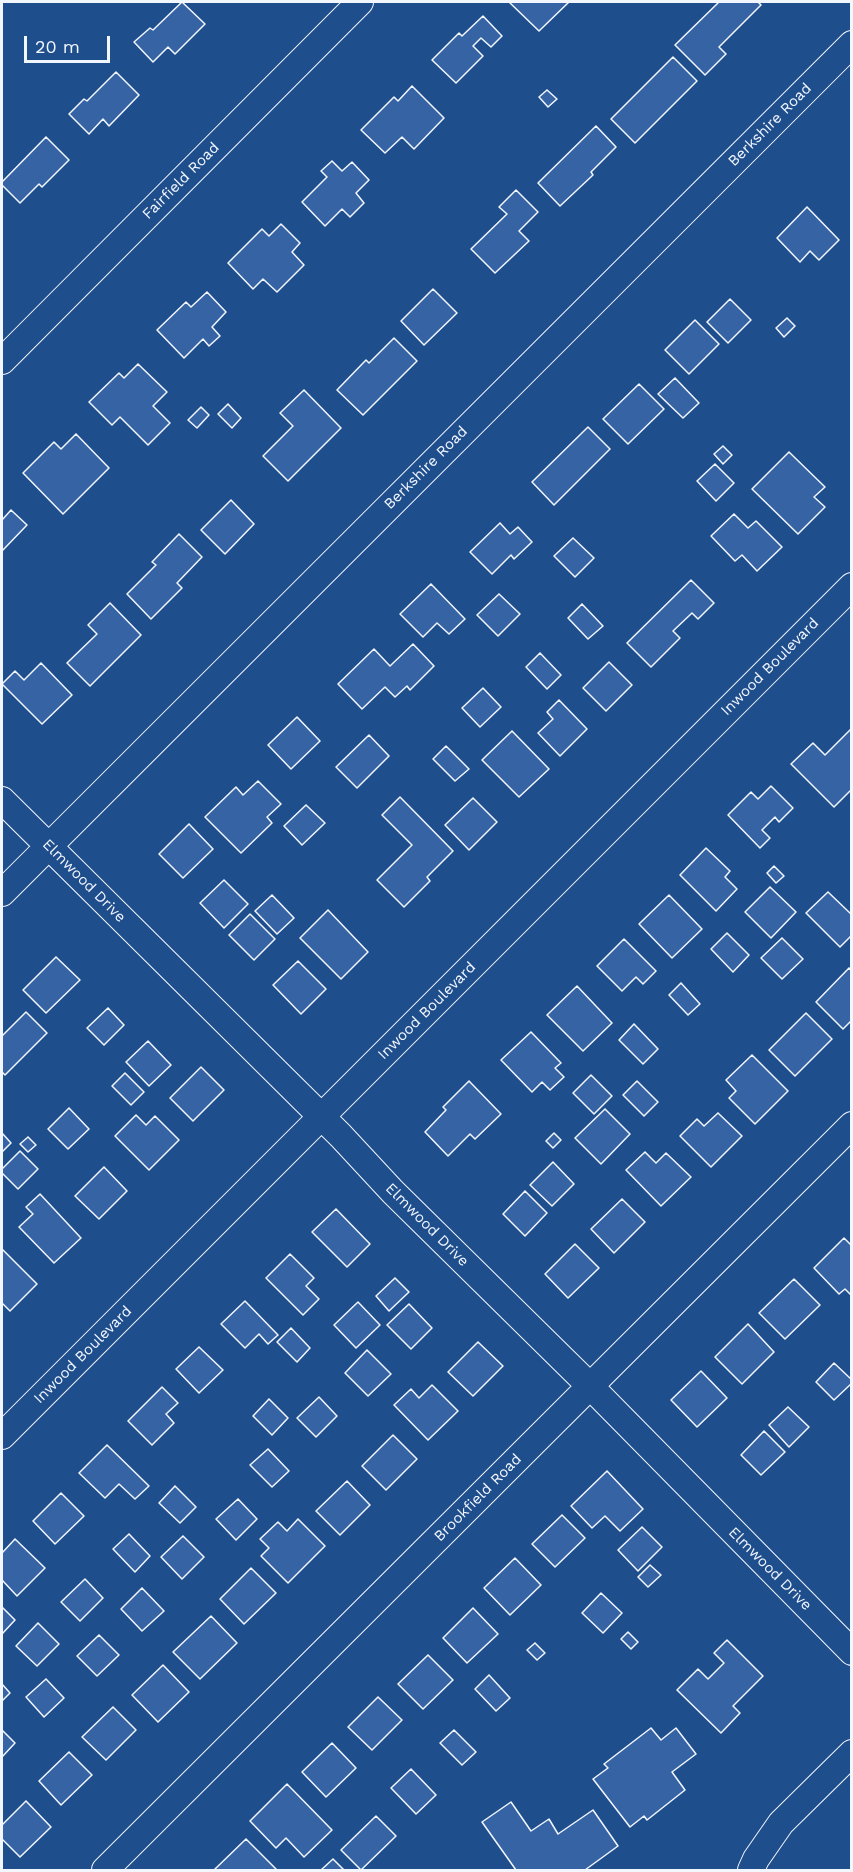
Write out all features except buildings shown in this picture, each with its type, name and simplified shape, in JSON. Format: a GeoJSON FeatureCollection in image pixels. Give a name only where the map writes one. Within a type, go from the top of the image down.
{"type":"FeatureCollection","features":[{"type":"Feature","properties":{"kind":"street","name":"Fairfield Road"},"geometry":{"type":"LineString","coordinates":[[2,361],[360,2]]}},
{"type":"Feature","properties":{"kind":"street","name":"Berkshire Road"},"geometry":{"type":"LineString","coordinates":[[2,893],[852,44]]}},
{"type":"Feature","properties":{"kind":"street","name":"Inwood Boulevard"},"geometry":{"type":"LineString","coordinates":[[2,1436],[852,586]]}},
{"type":"Feature","properties":{"kind":"street","name":"Elmwood Drive"},"geometry":{"type":"LineString","coordinates":[[2,800],[322,1117],[393,1192],[590,1386],[852,1652]]}},
{"type":"Feature","properties":{"kind":"street","name":"Brookfield Road"},"geometry":{"type":"LineString","coordinates":[[105,1870],[852,1125]]}},
{"type":"Feature","properties":{"kind":"street"},"geometry":{"type":"LineString","coordinates":[[751,1870],[781,1823],[852,1753]]}}]}
